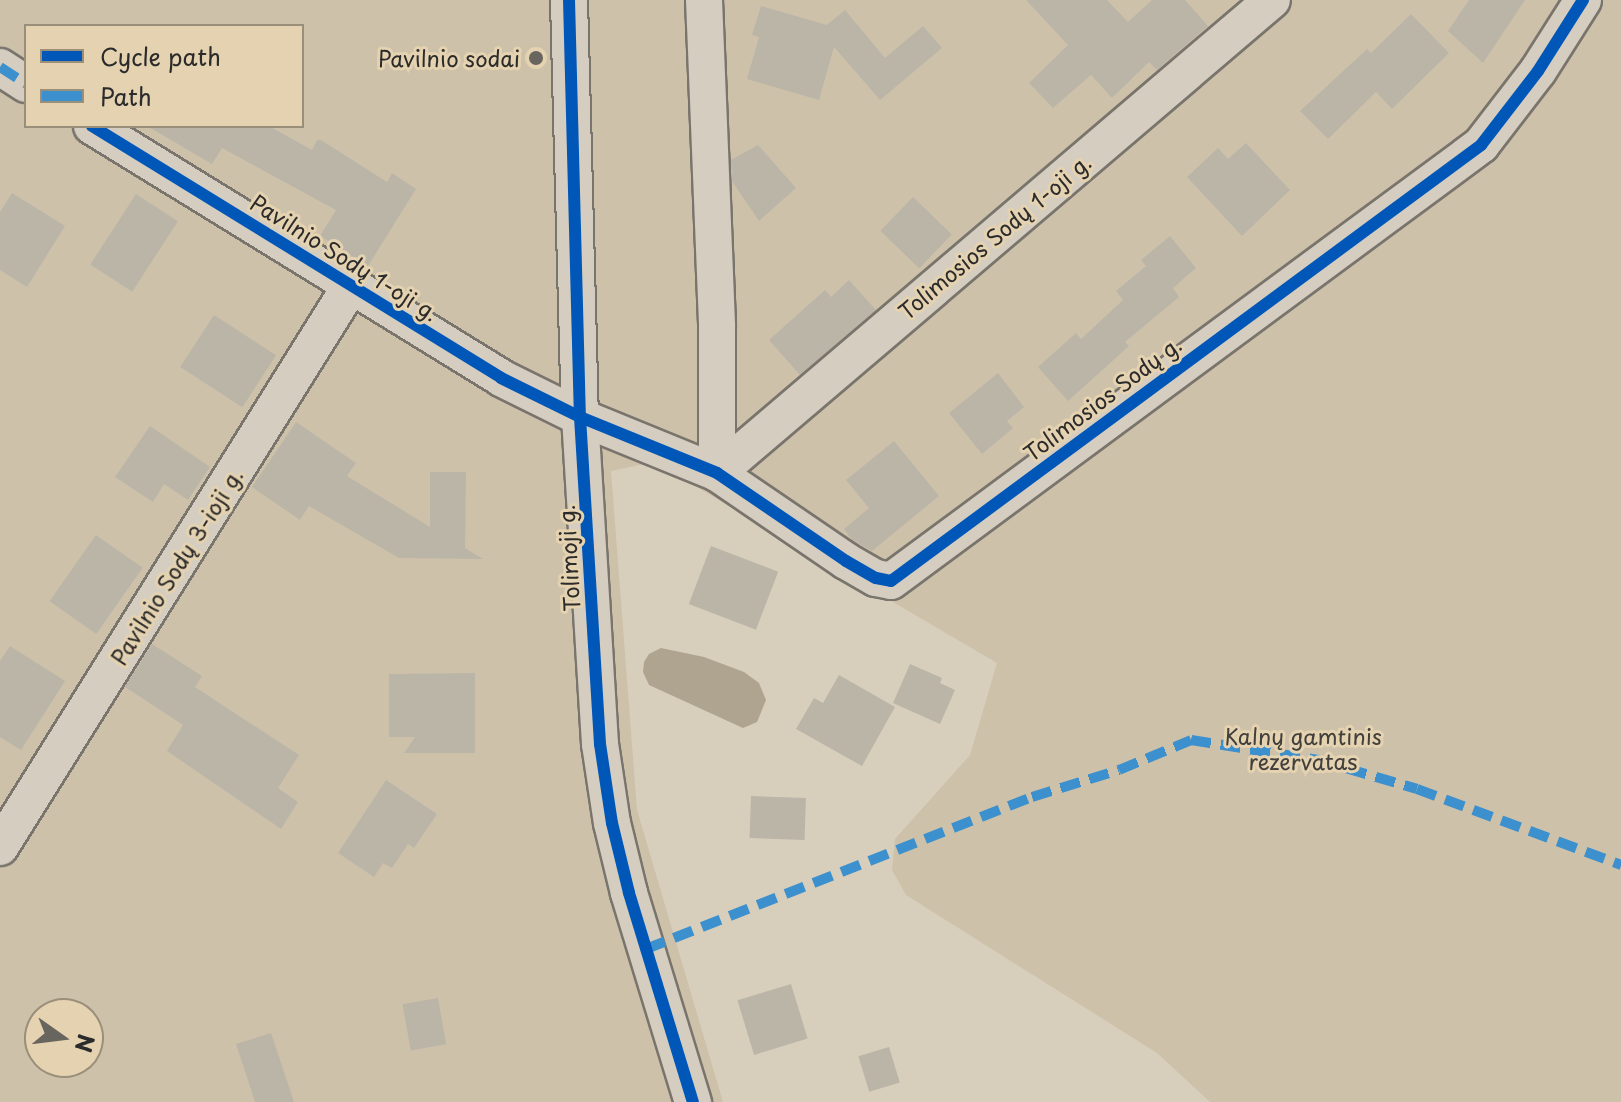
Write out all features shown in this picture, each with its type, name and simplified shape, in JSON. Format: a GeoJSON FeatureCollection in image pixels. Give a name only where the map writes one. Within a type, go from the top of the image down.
{"type":"FeatureCollection","features":[{"type":"Feature","properties":{"kind":"street","name":"Tolimoji g."},"geometry":{"type":"LineString","coordinates":[[569,0],[580,417],[597,699],[612,823],[629,893],[693,1102]]}},
{"type":"Feature","properties":{"kind":"street","name":"Tolimosios Sodų 1-oji g."},"geometry":{"type":"LineString","coordinates":[[717,473],[1272,0]]}},
{"type":"Feature","properties":{"kind":"street","name":"Tolimosios Sodų g."},"geometry":{"type":"LineString","coordinates":[[580,417],[717,473],[846,561],[876,578],[891,581],[1481,145],[1538,71],[1583,0]]}},
{"type":"Feature","properties":{"kind":"street"},"geometry":{"type":"LineString","coordinates":[[708,3],[717,327],[717,473]]}},
{"type":"Feature","properties":{"kind":"street"},"geometry":{"type":"LineString","coordinates":[[0,67],[24,83]]}},
{"type":"Feature","properties":{"kind":"street","name":"Pavilnio Sodų 1-oji g."},"geometry":{"type":"LineString","coordinates":[[95,128],[501,378],[580,417]]}},
{"type":"Feature","properties":{"kind":"street","name":"Pavilnio Sodų 3-ioji g."},"geometry":{"type":"LineString","coordinates":[[0,847],[352,284]]}},
{"type":"Feature","properties":{"kind":"green space","name":"Kalnų gamtinis rezervatas"},"geometry":{"type":"Polygon","coordinates":[[[0,0],[1621,0],[1621,1102],[1210,1102],[1157,1053],[906,895],[892,870],[895,839],[970,755],[997,663],[654,462],[611,471],[637,810],[723,1102],[0,1102],[0,0]]]}},
{"type":"Feature","properties":{"kind":"shaded area"},"geometry":{"type":"Polygon","coordinates":[[[661,648],[704,657],[744,672],[759,683],[766,700],[757,722],[743,728],[649,685],[643,672],[644,662],[649,654],[661,648]]]}},
{"type":"Feature","properties":{"kind":"building"},"geometry":{"type":"Polygon","coordinates":[[[1026,0],[1107,0],[1128,22],[1152,0],[1185,0],[1208,26],[1157,70],[1149,62],[1112,98],[1091,75],[1053,108],[1029,83],[1068,45],[1026,0]]]}},
{"type":"Feature","properties":{"kind":"building"},"geometry":{"type":"Polygon","coordinates":[[[1469,0],[1525,0],[1483,63],[1448,31],[1469,0]]]}},
{"type":"Feature","properties":{"kind":"building"},"geometry":{"type":"Polygon","coordinates":[[[761,6],[827,25],[845,10],[885,58],[923,26],[942,48],[880,100],[834,47],[819,100],[747,79],[759,37],[752,35],[761,6]]]}},
{"type":"Feature","properties":{"kind":"building"},"geometry":{"type":"Polygon","coordinates":[[[1411,14],[1449,53],[1392,109],[1376,92],[1328,139],[1300,111],[1367,49],[1371,53],[1411,14]]]}},
{"type":"Feature","properties":{"kind":"building"},"geometry":{"type":"Polygon","coordinates":[[[150,128],[273,128],[312,150],[317,140],[321,140],[387,182],[392,173],[416,189],[368,266],[320,236],[336,210],[222,148],[212,164],[150,128]]]}},
{"type":"Feature","properties":{"kind":"building"},"geometry":{"type":"Polygon","coordinates":[[[1246,143],[1290,190],[1242,236],[1187,177],[1218,148],[1228,159],[1246,143]]]}},
{"type":"Feature","properties":{"kind":"building"},"geometry":{"type":"Polygon","coordinates":[[[758,145],[796,188],[759,221],[732,181],[731,160],[758,145]]]}},
{"type":"Feature","properties":{"kind":"building"},"geometry":{"type":"Polygon","coordinates":[[[12,193],[65,226],[27,287],[0,270],[0,212],[12,193]]]}},
{"type":"Feature","properties":{"kind":"building"},"geometry":{"type":"Polygon","coordinates":[[[136,194],[178,221],[132,292],[90,264],[136,194]]]}},
{"type":"Feature","properties":{"kind":"building"},"geometry":{"type":"Polygon","coordinates":[[[913,197],[952,235],[919,268],[880,231],[913,197]]]}},
{"type":"Feature","properties":{"kind":"building"},"geometry":{"type":"Polygon","coordinates":[[[1170,236],[1196,268],[1173,288],[1179,297],[1125,342],[1129,346],[1068,401],[1038,367],[1076,333],[1081,339],[1123,300],[1116,291],[1146,266],[1141,260],[1170,236]]]}},
{"type":"Feature","properties":{"kind":"building"},"geometry":{"type":"Polygon","coordinates":[[[849,280],[876,310],[800,375],[769,340],[825,290],[831,297],[849,280]]]}},
{"type":"Feature","properties":{"kind":"building"},"geometry":{"type":"Polygon","coordinates":[[[214,315],[276,355],[242,407],[180,367],[214,315]]]}},
{"type":"Feature","properties":{"kind":"building"},"geometry":{"type":"Polygon","coordinates":[[[998,373],[1024,407],[1007,421],[1013,428],[982,454],[949,413],[998,373]]]}},
{"type":"Feature","properties":{"kind":"building"},"geometry":{"type":"Polygon","coordinates":[[[296,422],[356,463],[347,476],[430,527],[430,472],[466,472],[465,548],[483,559],[399,558],[309,506],[300,520],[252,487],[296,422]]]}},
{"type":"Feature","properties":{"kind":"building"},"geometry":{"type":"Polygon","coordinates":[[[150,426],[210,467],[188,500],[164,484],[153,502],[115,477],[150,426]]]}},
{"type":"Feature","properties":{"kind":"building"},"geometry":{"type":"Polygon","coordinates":[[[894,441],[939,496],[872,551],[852,540],[844,529],[869,508],[846,480],[894,441]]]}},
{"type":"Feature","properties":{"kind":"building"},"geometry":{"type":"Polygon","coordinates":[[[96,535],[143,568],[96,634],[50,601],[96,535]]]}},
{"type":"Feature","properties":{"kind":"building"},"geometry":{"type":"Polygon","coordinates":[[[711,546],[778,572],[756,630],[689,604],[711,546]]]}},
{"type":"Feature","properties":{"kind":"building"},"geometry":{"type":"Polygon","coordinates":[[[152,644],[202,676],[195,687],[299,755],[278,788],[298,802],[281,829],[167,751],[183,725],[125,687],[152,644]]]}},
{"type":"Feature","properties":{"kind":"building"},"geometry":{"type":"Polygon","coordinates":[[[10,646],[65,681],[21,750],[0,737],[0,661],[10,646]]]}},
{"type":"Feature","properties":{"kind":"building"},"geometry":{"type":"Polygon","coordinates":[[[910,664],[942,678],[940,683],[955,690],[940,724],[893,703],[910,664]]]}},
{"type":"Feature","properties":{"kind":"building"},"geometry":{"type":"Polygon","coordinates":[[[475,673],[475,753],[404,753],[415,737],[389,737],[389,674],[475,673]]]}},
{"type":"Feature","properties":{"kind":"building"},"geometry":{"type":"Polygon","coordinates":[[[839,675],[895,707],[862,766],[796,729],[814,698],[823,703],[839,675]]]}},
{"type":"Feature","properties":{"kind":"building"},"geometry":{"type":"Polygon","coordinates":[[[386,780],[437,814],[414,848],[408,844],[392,868],[383,863],[374,877],[338,853],[386,780]]]}},
{"type":"Feature","properties":{"kind":"building"},"geometry":{"type":"Polygon","coordinates":[[[751,796],[806,798],[805,840],[750,838],[751,796]]]}},
{"type":"Feature","properties":{"kind":"building"},"geometry":{"type":"Polygon","coordinates":[[[791,984],[808,1039],[754,1055],[737,1000],[791,984]]]}},
{"type":"Feature","properties":{"kind":"building"},"geometry":{"type":"Polygon","coordinates":[[[438,998],[446,1044],[411,1051],[403,1004],[438,998]]]}},
{"type":"Feature","properties":{"kind":"building"},"geometry":{"type":"Polygon","coordinates":[[[271,1033],[294,1102],[255,1102],[236,1044],[271,1033]]]}},
{"type":"Feature","properties":{"kind":"building"},"geometry":{"type":"Polygon","coordinates":[[[889,1047],[900,1082],[869,1092],[858,1056],[889,1047]]]}},
{"type":"Feature","properties":{"kind":"marked path"},"geometry":{"type":"LineString","coordinates":[[0,67],[24,83]]}},
{"type":"Feature","properties":{"kind":"marked path"},"geometry":{"type":"LineString","coordinates":[[646,949],[1032,797],[1119,770],[1191,740],[1318,760],[1417,789],[1621,865]]}},
{"type":"Feature","properties":{"kind":"cycle path"},"geometry":{"type":"LineString","coordinates":[[569,0],[580,417],[600,744],[612,823],[629,893],[693,1102]]}},
{"type":"Feature","properties":{"kind":"cycle path"},"geometry":{"type":"LineString","coordinates":[[95,128],[501,378],[580,417],[717,473],[846,561],[876,578],[891,581],[1481,145],[1538,71],[1583,0]]}},
{"type":"Feature","properties":{"kind":"place","name":"Pavilnio sodai"},"geometry":{"type":"Point","coordinates":[536,58]}}]}
